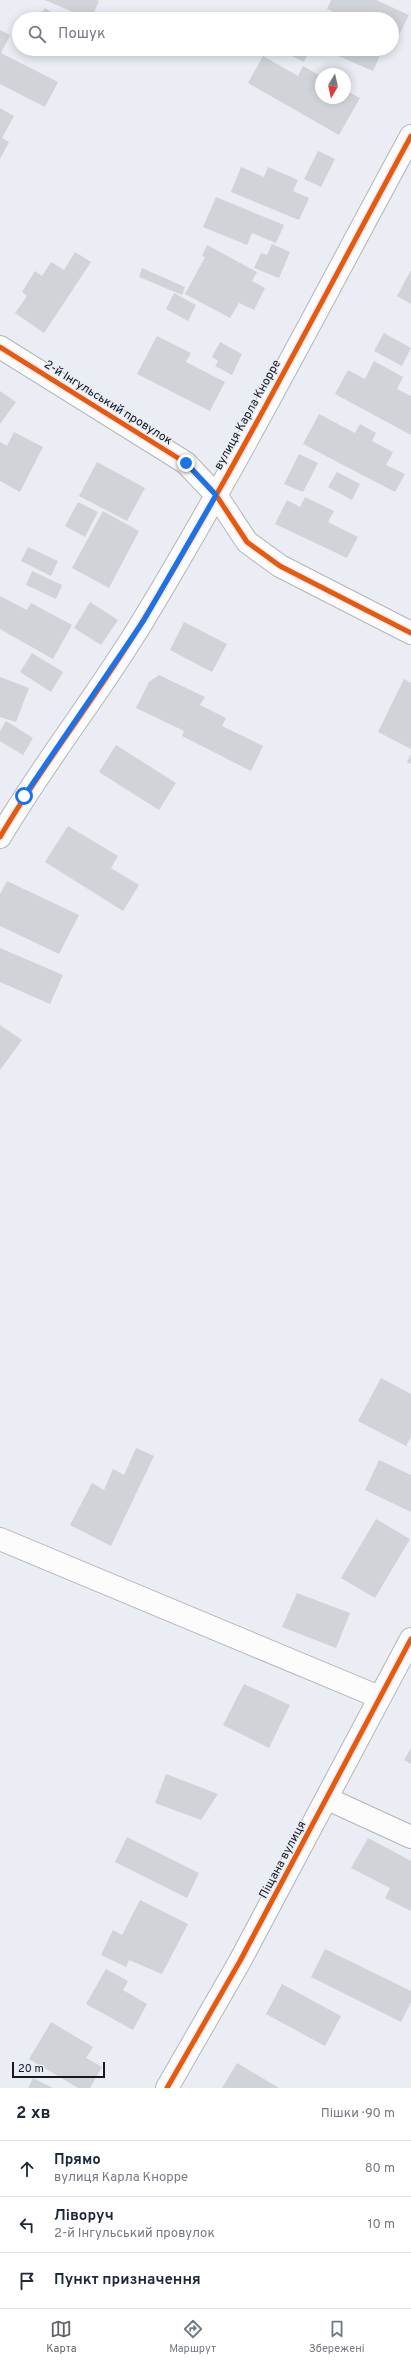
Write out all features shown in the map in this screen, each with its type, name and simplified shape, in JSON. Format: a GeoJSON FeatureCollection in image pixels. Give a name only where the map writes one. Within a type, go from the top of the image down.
{"type":"FeatureCollection","features":[{"type":"Feature","properties":{"kind":"street","name":"вулиця Карла Кнорре"},"geometry":{"type":"LineString","coordinates":[[0,837],[24,796],[144,620],[216,495],[411,136]]}},
{"type":"Feature","properties":{"kind":"street","name":"2-й Інгульський провулок"},"geometry":{"type":"LineString","coordinates":[[0,347],[186,463],[216,495],[247,542],[280,566],[411,633]]}},
{"type":"Feature","properties":{"kind":"street"},"geometry":{"type":"LineString","coordinates":[[0,1538],[379,1697]]}},
{"type":"Feature","properties":{"kind":"street","name":"Піщана вулиця"},"geometry":{"type":"LineString","coordinates":[[167,2088],[240,1961],[328,1799],[379,1697],[411,1639]]}},
{"type":"Feature","properties":{"kind":"street"},"geometry":{"type":"LineString","coordinates":[[328,1799],[411,1837]]}},
{"type":"Feature","properties":{"kind":"building"},"geometry":{"type":"Polygon","coordinates":[[[45,0],[99,1],[94,12],[73,12],[45,0]]]}},
{"type":"Feature","properties":{"kind":"building"},"geometry":{"type":"Polygon","coordinates":[[[331,0],[376,0],[409,15],[399,35],[399,12],[333,12],[327,9],[331,0]]]}},
{"type":"Feature","properties":{"kind":"building"},"geometry":{"type":"Polygon","coordinates":[[[45,8],[51,12],[42,12],[45,8]]]}},
{"type":"Feature","properties":{"kind":"building"},"geometry":{"type":"Polygon","coordinates":[[[0,30],[10,35],[1,53],[58,82],[45,107],[0,84],[0,30]]]}},
{"type":"Feature","properties":{"kind":"building"},"geometry":{"type":"Polygon","coordinates":[[[263,56],[298,76],[303,66],[315,73],[315,104],[351,104],[351,93],[360,98],[339,135],[248,83],[263,56]]]}},
{"type":"Feature","properties":{"kind":"building"},"geometry":{"type":"Polygon","coordinates":[[[292,56],[307,56],[304,62],[292,56]]]}},
{"type":"Feature","properties":{"kind":"building"},"geometry":{"type":"Polygon","coordinates":[[[338,56],[380,56],[373,71],[338,56]]]}},
{"type":"Feature","properties":{"kind":"building"},"geometry":{"type":"Polygon","coordinates":[[[0,108],[14,116],[2,138],[9,142],[0,159],[0,108]]]}},
{"type":"Feature","properties":{"kind":"building"},"geometry":{"type":"Polygon","coordinates":[[[318,151],[335,159],[321,187],[304,179],[318,151]]]}},
{"type":"Feature","properties":{"kind":"building"},"geometry":{"type":"Polygon","coordinates":[[[241,167],[264,177],[268,167],[298,180],[293,191],[309,198],[299,220],[231,192],[241,167]]]}},
{"type":"Feature","properties":{"kind":"building"},"geometry":{"type":"Polygon","coordinates":[[[216,197],[284,225],[276,243],[252,233],[247,245],[203,227],[216,197]]]}},
{"type":"Feature","properties":{"kind":"building"},"geometry":{"type":"Polygon","coordinates":[[[272,244],[290,252],[279,278],[254,268],[261,253],[267,255],[272,244]]]}},
{"type":"Feature","properties":{"kind":"building"},"geometry":{"type":"Polygon","coordinates":[[[207,245],[257,272],[252,281],[265,288],[254,310],[239,303],[230,318],[185,294],[205,257],[202,256],[207,245]]]}},
{"type":"Feature","properties":{"kind":"building"},"geometry":{"type":"Polygon","coordinates":[[[75,252],[91,262],[44,333],[15,313],[27,296],[22,292],[35,271],[42,276],[51,262],[64,270],[75,252]]]}},
{"type":"Feature","properties":{"kind":"building"},"geometry":{"type":"Polygon","coordinates":[[[142,268],[185,287],[182,295],[139,277],[142,268]]]}},
{"type":"Feature","properties":{"kind":"building"},"geometry":{"type":"Polygon","coordinates":[[[411,270],[411,304],[397,296],[411,270]]]}},
{"type":"Feature","properties":{"kind":"building"},"geometry":{"type":"Polygon","coordinates":[[[174,293],[196,305],[188,321],[166,309],[174,293]]]}},
{"type":"Feature","properties":{"kind":"building"},"geometry":{"type":"Polygon","coordinates":[[[384,333],[411,348],[402,366],[374,351],[384,333]]]}},
{"type":"Feature","properties":{"kind":"building"},"geometry":{"type":"Polygon","coordinates":[[[157,336],[191,353],[186,362],[225,382],[210,411],[137,374],[157,336]]]}},
{"type":"Feature","properties":{"kind":"building"},"geometry":{"type":"Polygon","coordinates":[[[220,342],[242,354],[232,375],[215,366],[218,361],[212,357],[220,342]]]}},
{"type":"Feature","properties":{"kind":"building"},"geometry":{"type":"Polygon","coordinates":[[[374,361],[403,377],[397,389],[411,396],[411,435],[335,394],[348,370],[365,379],[374,361]]]}},
{"type":"Feature","properties":{"kind":"building"},"geometry":{"type":"Polygon","coordinates":[[[0,391],[16,402],[0,424],[0,391]]]}},
{"type":"Feature","properties":{"kind":"building"},"geometry":{"type":"Polygon","coordinates":[[[319,414],[355,433],[360,424],[376,433],[372,441],[393,452],[386,465],[405,474],[395,492],[303,444],[319,414]]]}},
{"type":"Feature","properties":{"kind":"building"},"geometry":{"type":"Polygon","coordinates":[[[14,432],[43,447],[20,492],[0,481],[0,442],[7,446],[14,432]]]}},
{"type":"Feature","properties":{"kind":"building"},"geometry":{"type":"Polygon","coordinates":[[[299,454],[318,463],[303,492],[284,484],[299,454]]]}},
{"type":"Feature","properties":{"kind":"building"},"geometry":{"type":"Polygon","coordinates":[[[97,462],[145,488],[127,521],[79,496],[97,462]]]}},
{"type":"Feature","properties":{"kind":"building"},"geometry":{"type":"Polygon","coordinates":[[[337,472],[360,484],[352,500],[328,487],[337,472]]]}},
{"type":"Feature","properties":{"kind":"building"},"geometry":{"type":"Polygon","coordinates":[[[305,497],[334,511],[328,522],[358,537],[347,558],[275,524],[287,500],[300,507],[305,497]]]}},
{"type":"Feature","properties":{"kind":"building"},"geometry":{"type":"Polygon","coordinates":[[[78,502],[98,512],[85,537],[65,526],[78,502]]]}},
{"type":"Feature","properties":{"kind":"building"},"geometry":{"type":"Polygon","coordinates":[[[103,511],[139,531],[109,588],[72,568],[103,511]]]}},
{"type":"Feature","properties":{"kind":"building"},"geometry":{"type":"Polygon","coordinates":[[[28,547],[58,561],[51,576],[21,561],[28,547]]]}},
{"type":"Feature","properties":{"kind":"building"},"geometry":{"type":"Polygon","coordinates":[[[32,571],[62,585],[56,599],[26,585],[32,571]]]}},
{"type":"Feature","properties":{"kind":"building"},"geometry":{"type":"Polygon","coordinates":[[[0,596],[27,610],[31,603],[72,625],[53,659],[0,629],[0,596]]]}},
{"type":"Feature","properties":{"kind":"building"},"geometry":{"type":"Polygon","coordinates":[[[90,602],[118,620],[101,645],[74,628],[90,602]]]}},
{"type":"Feature","properties":{"kind":"building"},"geometry":{"type":"Polygon","coordinates":[[[184,622],[227,644],[212,672],[170,650],[184,622]]]}},
{"type":"Feature","properties":{"kind":"building"},"geometry":{"type":"Polygon","coordinates":[[[32,653],[63,672],[51,692],[20,672],[32,653]]]}},
{"type":"Feature","properties":{"kind":"building"},"geometry":{"type":"Polygon","coordinates":[[[159,675],[205,697],[200,705],[226,718],[222,726],[263,746],[251,771],[182,736],[184,731],[136,708],[149,682],[159,675]]]}},
{"type":"Feature","properties":{"kind":"building"},"geometry":{"type":"Polygon","coordinates":[[[0,677],[29,688],[16,722],[0,717],[0,677]]]}},
{"type":"Feature","properties":{"kind":"building"},"geometry":{"type":"Polygon","coordinates":[[[404,679],[411,683],[411,749],[378,732],[404,679]]]}},
{"type":"Feature","properties":{"kind":"building"},"geometry":{"type":"Polygon","coordinates":[[[6,721],[33,738],[23,755],[0,741],[0,731],[6,721]]]}},
{"type":"Feature","properties":{"kind":"building"},"geometry":{"type":"Polygon","coordinates":[[[116,745],[176,783],[159,810],[99,772],[116,745]]]}},
{"type":"Feature","properties":{"kind":"building"},"geometry":{"type":"Polygon","coordinates":[[[411,754],[411,764],[407,762],[411,754]]]}},
{"type":"Feature","properties":{"kind":"building"},"geometry":{"type":"Polygon","coordinates":[[[68,826],[118,856],[111,868],[139,885],[123,911],[45,862],[68,826]]]}},
{"type":"Feature","properties":{"kind":"building"},"geometry":{"type":"Polygon","coordinates":[[[7,881],[79,915],[59,954],[0,926],[0,894],[7,881]]]}},
{"type":"Feature","properties":{"kind":"building"},"geometry":{"type":"Polygon","coordinates":[[[0,948],[63,975],[50,1004],[0,982],[0,948]]]}},
{"type":"Feature","properties":{"kind":"building"},"geometry":{"type":"Polygon","coordinates":[[[0,1025],[22,1040],[0,1070],[0,1025]]]}},
{"type":"Feature","properties":{"kind":"building"},"geometry":{"type":"Polygon","coordinates":[[[381,1378],[411,1394],[411,1437],[406,1446],[358,1421],[381,1378]]]}},
{"type":"Feature","properties":{"kind":"building"},"geometry":{"type":"Polygon","coordinates":[[[136,1448],[154,1456],[111,1546],[70,1525],[92,1483],[104,1490],[113,1469],[124,1475],[136,1448]]]}},
{"type":"Feature","properties":{"kind":"building"},"geometry":{"type":"Polygon","coordinates":[[[379,1460],[411,1475],[411,1512],[365,1490],[379,1460]]]}},
{"type":"Feature","properties":{"kind":"building"},"geometry":{"type":"Polygon","coordinates":[[[376,1519],[410,1539],[375,1598],[341,1578],[376,1519]]]}},
{"type":"Feature","properties":{"kind":"building"},"geometry":{"type":"Polygon","coordinates":[[[297,1593],[350,1613],[336,1648],[282,1627],[297,1593]]]}},
{"type":"Feature","properties":{"kind":"building"},"geometry":{"type":"Polygon","coordinates":[[[244,1684],[290,1705],[269,1748],[223,1725],[244,1684]]]}},
{"type":"Feature","properties":{"kind":"building"},"geometry":{"type":"Polygon","coordinates":[[[411,1748],[411,1764],[404,1760],[411,1748]]]}},
{"type":"Feature","properties":{"kind":"building"},"geometry":{"type":"Polygon","coordinates":[[[166,1774],[218,1794],[201,1820],[155,1803],[166,1774]]]}},
{"type":"Feature","properties":{"kind":"building"},"geometry":{"type":"Polygon","coordinates":[[[127,1837],[199,1873],[187,1898],[115,1862],[127,1837]]]}},
{"type":"Feature","properties":{"kind":"building"},"geometry":{"type":"Polygon","coordinates":[[[368,1838],[411,1861],[411,1911],[385,1898],[390,1888],[351,1868],[368,1838]]]}},
{"type":"Feature","properties":{"kind":"building"},"geometry":{"type":"Polygon","coordinates":[[[140,1900],[188,1924],[162,1974],[129,1960],[126,1967],[101,1955],[113,1930],[122,1935],[140,1900]]]}},
{"type":"Feature","properties":{"kind":"building"},"geometry":{"type":"Polygon","coordinates":[[[325,1949],[411,1991],[411,2002],[401,2022],[311,1977],[325,1949]]]}},
{"type":"Feature","properties":{"kind":"building"},"geometry":{"type":"Polygon","coordinates":[[[106,1969],[128,1981],[123,1990],[147,2004],[133,2030],[86,2004],[106,1969]]]}},
{"type":"Feature","properties":{"kind":"building"},"geometry":{"type":"Polygon","coordinates":[[[282,1984],[341,2016],[325,2046],[266,2014],[282,1984]]]}},
{"type":"Feature","properties":{"kind":"building"},"geometry":{"type":"Polygon","coordinates":[[[51,2022],[93,2047],[86,2058],[102,2067],[90,2088],[78,2088],[29,2059],[51,2022]]]}},
{"type":"Feature","properties":{"kind":"building"},"geometry":{"type":"Polygon","coordinates":[[[237,2063],[279,2088],[222,2088],[237,2063]]]}},
{"type":"Feature","properties":{"kind":"building"},"geometry":{"type":"Polygon","coordinates":[[[33,2078],[53,2088],[28,2088],[33,2078]]]}},
{"type":"Feature","properties":{"kind":"cycle path"},"geometry":{"type":"LineString","coordinates":[[0,837],[35,782],[127,647],[179,560],[247,440],[411,136]]}},
{"type":"Feature","properties":{"kind":"cycle path"},"geometry":{"type":"LineString","coordinates":[[0,347],[186,463],[216,495],[247,542],[280,566],[411,633]]}},
{"type":"Feature","properties":{"kind":"cycle path"},"geometry":{"type":"LineString","coordinates":[[167,2088],[240,1961],[411,1639]]}},
{"type":"Feature","properties":{"kind":"route"},"geometry":{"type":"LineString","coordinates":[[24,796],[80,717],[144,620],[216,495],[186,463]]}}]}
